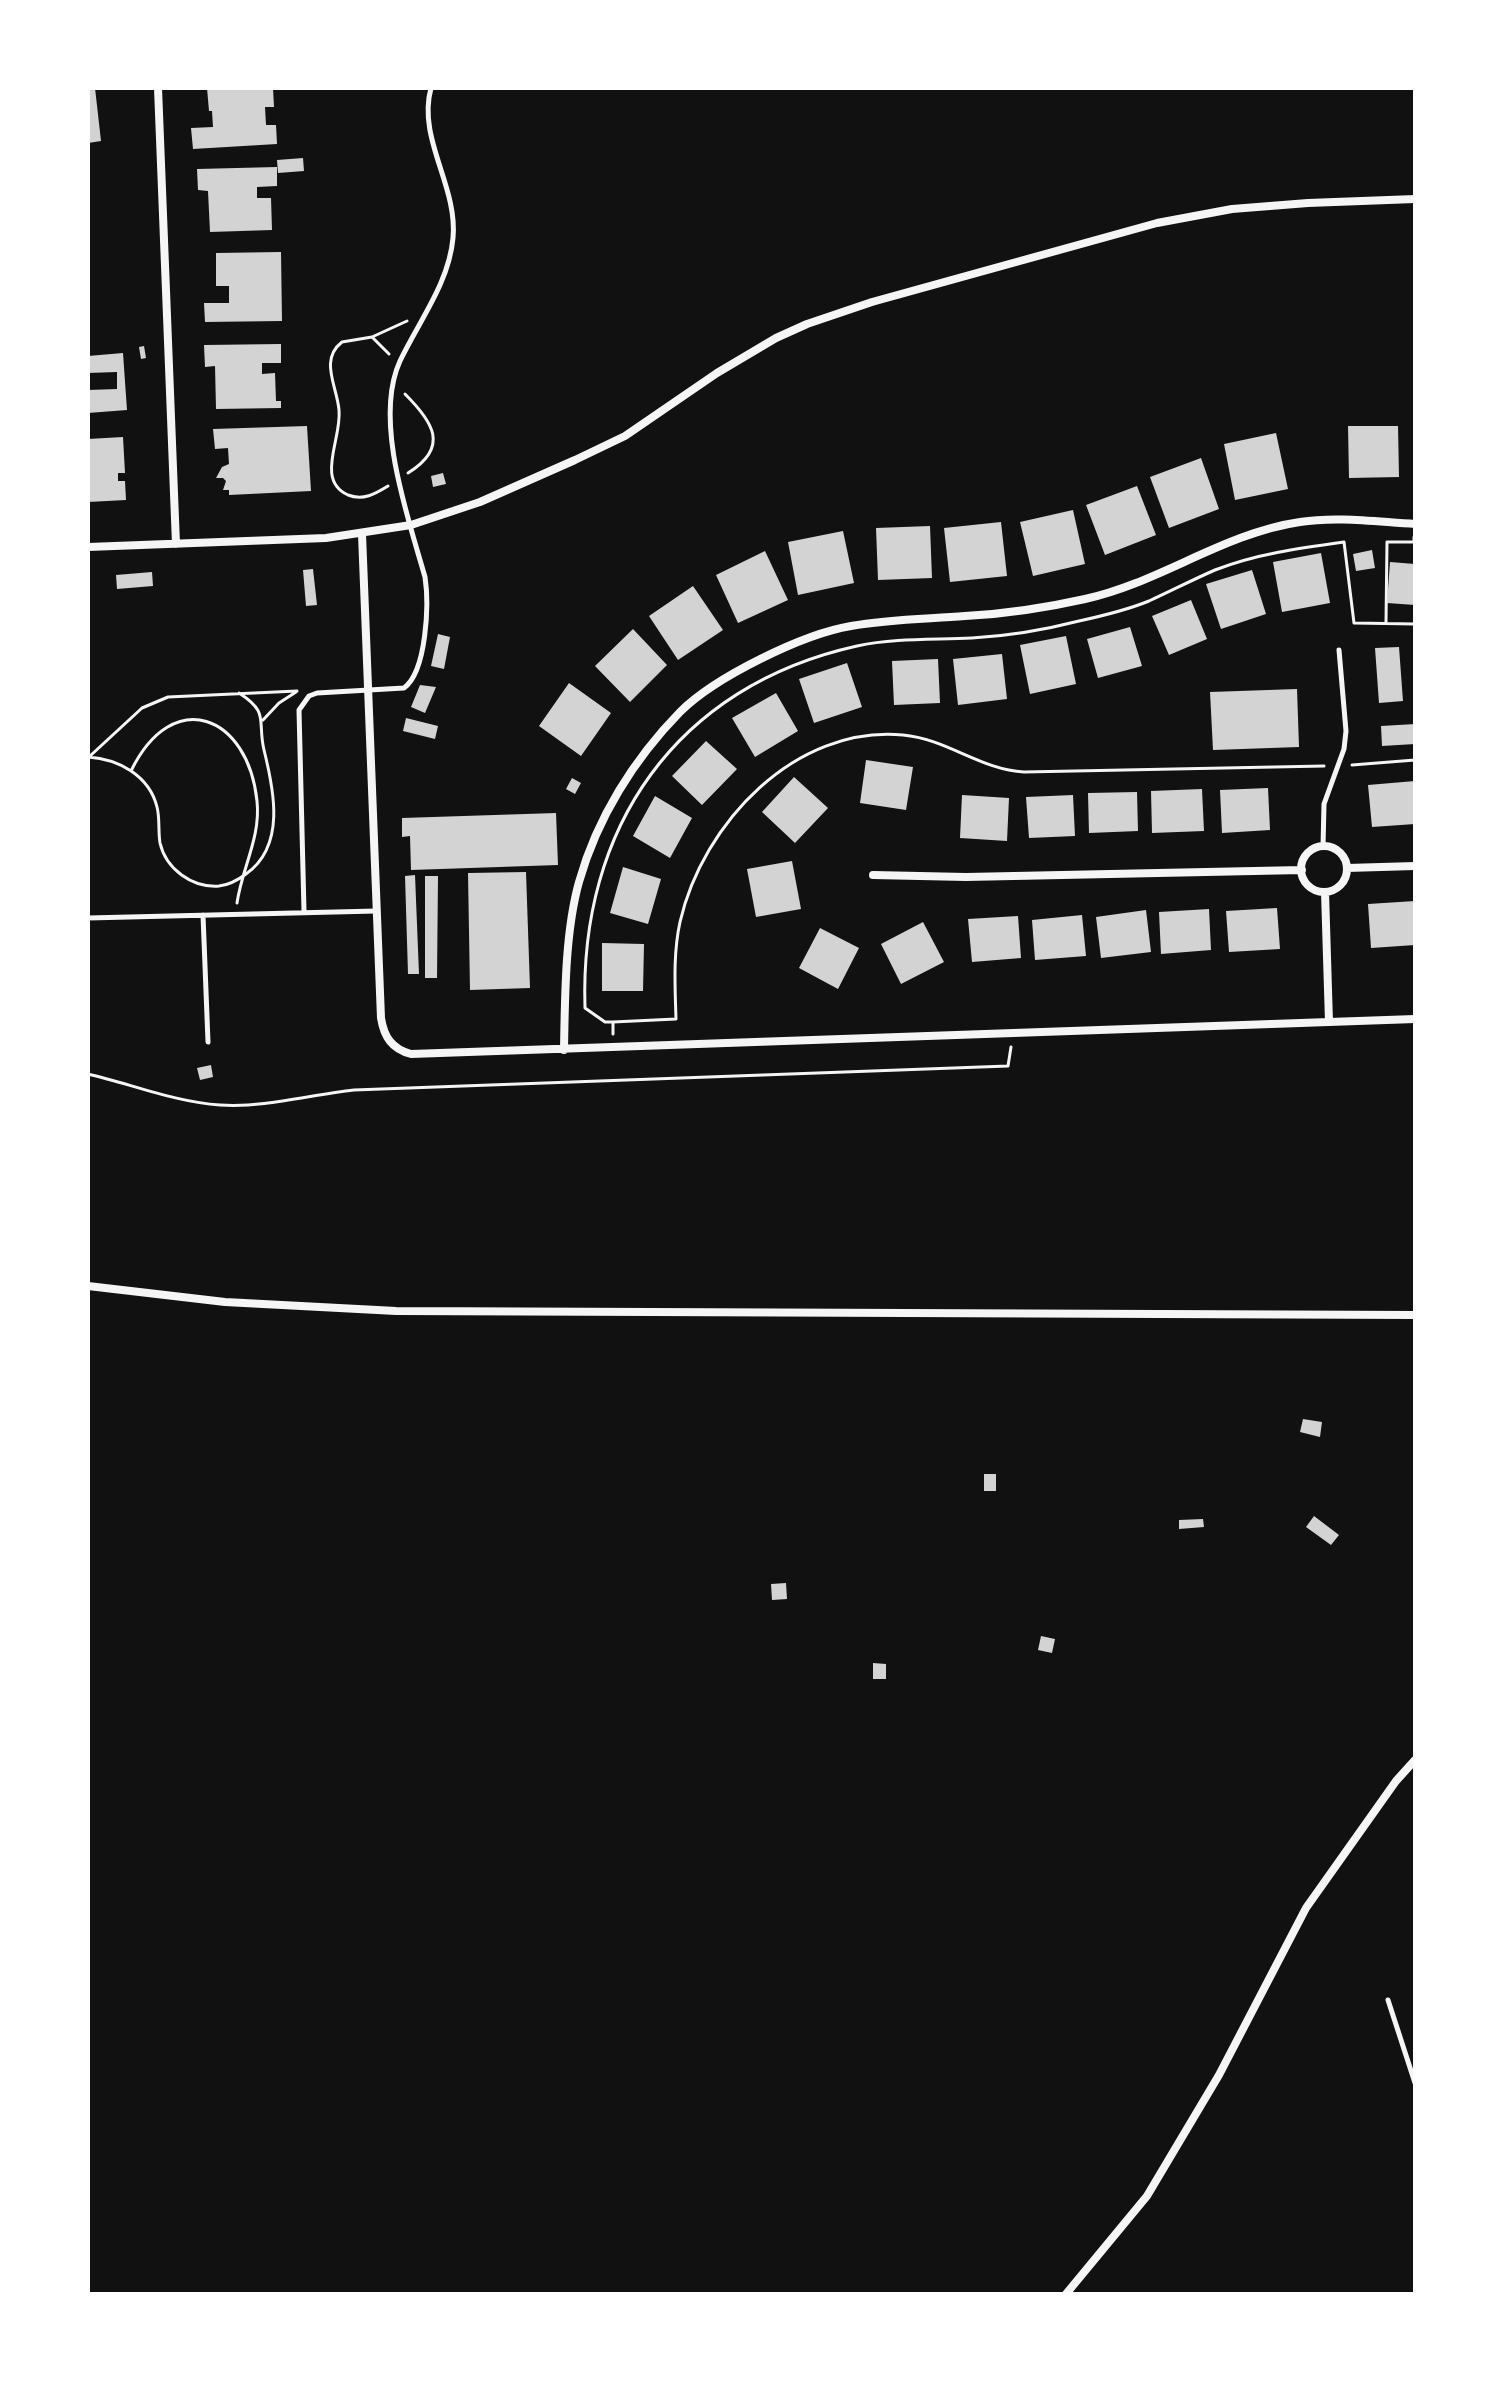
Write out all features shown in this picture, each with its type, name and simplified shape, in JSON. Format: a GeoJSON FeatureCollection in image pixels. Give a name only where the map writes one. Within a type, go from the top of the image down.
{"type":"FeatureCollection","features":[{"type":"Feature","properties":{"kind":"street"},"geometry":{"type":"LineString","coordinates":[[158,88],[176,544]]}},
{"type":"Feature","properties":{"kind":"street"},"geometry":{"type":"LineString","coordinates":[[88,547],[362,534],[411,525],[480,502],[575,460],[636,429],[717,373],[776,338],[872,302],[1157,223],[1232,209],[1415,199]]}},
{"type":"Feature","properties":{"kind":"street"},"geometry":{"type":"LineString","coordinates":[[564,1050],[569,951],[579,882],[606,811],[646,753],[682,710],[724,680],[813,634],[902,619],[965,617],[1030,610],[1089,598],[1132,584],[1257,533],[1301,522],[1415,524]]}},
{"type":"Feature","properties":{"kind":"street"},"geometry":{"type":"LineString","coordinates":[[362,534],[381,1018],[385,1035],[395,1048],[411,1054],[564,1050],[1415,1019]]}},
{"type":"Feature","properties":{"kind":"street"},"geometry":{"type":"LineString","coordinates":[[1323,847],[1340,853],[1347,868],[1341,885],[1325,892],[1309,886],[1302,870],[1308,854],[1323,847]]}},
{"type":"Feature","properties":{"kind":"street"},"geometry":{"type":"LineString","coordinates":[[1347,868],[1415,866]]}},
{"type":"Feature","properties":{"kind":"street"},"geometry":{"type":"LineString","coordinates":[[873,875],[966,877],[1302,870]]}},
{"type":"Feature","properties":{"kind":"street"},"geometry":{"type":"LineString","coordinates":[[1325,892],[1329,1022]]}},
{"type":"Feature","properties":{"kind":"street"},"geometry":{"type":"LineString","coordinates":[[88,1286],[225,1302],[396,1311],[1415,1315]]}},
{"type":"Feature","properties":{"kind":"street"},"geometry":{"type":"LineString","coordinates":[[1066,2294],[1147,2196],[1219,2075],[1306,1908],[1396,1781],[1415,1760]]}},
{"type":"Feature","properties":{"kind":"lane"},"geometry":{"type":"LineString","coordinates":[[304,911],[297,719],[303,702],[317,693],[399,690],[409,685],[415,676],[426,625],[427,593],[391,431],[394,383],[399,364],[446,269],[454,222],[428,122],[431,88]]}},
{"type":"Feature","properties":{"kind":"lane"},"geometry":{"type":"LineString","coordinates":[[1323,847],[1324,804],[1339,766],[1346,731],[1339,650]]}},
{"type":"Feature","properties":{"kind":"lane"},"geometry":{"type":"LineString","coordinates":[[88,918],[376,911]]}},
{"type":"Feature","properties":{"kind":"lane"},"geometry":{"type":"LineString","coordinates":[[203,915],[208,1042]]}},
{"type":"Feature","properties":{"kind":"lane"},"geometry":{"type":"LineString","coordinates":[[1388,2000],[1415,2083]]}},
{"type":"Feature","properties":{"kind":"path"},"geometry":{"type":"LineString","coordinates":[[394,383],[426,414],[434,435],[427,457],[374,495],[363,498],[351,496],[341,491],[330,471],[340,425],[329,362],[331,353],[342,342],[372,337],[425,313]]}},
{"type":"Feature","properties":{"kind":"path"},"geometry":{"type":"LineString","coordinates":[[372,337],[399,364]]}},
{"type":"Feature","properties":{"kind":"path"},"geometry":{"type":"LineString","coordinates":[[1386,622],[1387,542],[1414,542],[1415,524]]}},
{"type":"Feature","properties":{"kind":"path"},"geometry":{"type":"LineString","coordinates":[[1415,624],[1354,623],[1344,542],[1245,560],[1145,602],[1079,621],[1003,635],[896,640],[857,646],[805,663],[756,684],[713,711],[675,746],[643,784],[620,823],[600,881],[584,966],[585,1008],[605,1022],[676,1019],[676,943],[685,902],[703,861],[741,807],[770,778],[805,756],[847,740],[906,735],[942,745],[988,766],[1024,772],[1339,766],[1415,760]]}},
{"type":"Feature","properties":{"kind":"path"},"geometry":{"type":"LineString","coordinates":[[263,720],[279,703],[297,691]]}},
{"type":"Feature","properties":{"kind":"path"},"geometry":{"type":"LineString","coordinates":[[88,757],[142,708],[155,702],[177,696],[297,691],[317,693]]}},
{"type":"Feature","properties":{"kind":"path"},"geometry":{"type":"LineString","coordinates":[[88,757],[115,761],[145,783],[154,799],[160,844],[175,870],[191,881],[210,886],[228,884],[258,864],[272,832],[274,801],[262,737],[263,720],[254,704],[239,693]]}},
{"type":"Feature","properties":{"kind":"path"},"geometry":{"type":"LineString","coordinates":[[131,771],[145,747],[176,723],[189,719],[213,722],[233,738],[248,764],[257,797],[258,816],[254,843],[241,878],[236,914]]}},
{"type":"Feature","properties":{"kind":"path"},"geometry":{"type":"LineString","coordinates":[[613,1022],[613,1048]]}},
{"type":"Feature","properties":{"kind":"path"},"geometry":{"type":"LineString","coordinates":[[88,1074],[202,1103],[231,1105],[354,1090],[1008,1066],[1013,1034]]}},
{"type":"Feature","properties":{"kind":"building"},"geometry":{"type":"Polygon","coordinates":[[[88,88],[95,88],[101,141],[88,143],[88,88]]]}},
{"type":"Feature","properties":{"kind":"building"},"geometry":{"type":"Polygon","coordinates":[[[207,88],[273,88],[274,107],[265,107],[266,125],[276,125],[277,144],[193,149],[191,128],[213,127],[207,88]]]}},
{"type":"Feature","properties":{"kind":"building"},"geometry":{"type":"Polygon","coordinates":[[[303,158],[304,171],[278,173],[277,160],[303,158]]]}},
{"type":"Feature","properties":{"kind":"building"},"geometry":{"type":"Polygon","coordinates":[[[277,167],[277,186],[257,187],[257,198],[271,198],[272,230],[210,232],[208,191],[198,190],[197,169],[277,167]]]}},
{"type":"Feature","properties":{"kind":"building"},"geometry":{"type":"Polygon","coordinates":[[[281,252],[282,321],[205,322],[204,303],[229,303],[229,286],[216,286],[216,253],[281,252]]]}},
{"type":"Feature","properties":{"kind":"building"},"geometry":{"type":"Polygon","coordinates":[[[281,344],[281,363],[262,363],[262,374],[275,373],[276,401],[281,401],[281,408],[216,409],[215,366],[205,367],[204,345],[281,344]]]}},
{"type":"Feature","properties":{"kind":"building"},"geometry":{"type":"Polygon","coordinates":[[[144,346],[146,358],[141,359],[139,347],[144,346]]]}},
{"type":"Feature","properties":{"kind":"building"},"geometry":{"type":"Polygon","coordinates":[[[123,353],[127,410],[88,413],[88,390],[117,389],[117,372],[88,373],[88,356],[123,353]]]}},
{"type":"Feature","properties":{"kind":"building"},"geometry":{"type":"Polygon","coordinates":[[[307,426],[311,491],[229,495],[229,490],[223,490],[226,481],[216,478],[222,467],[229,464],[228,448],[215,449],[213,429],[307,426]]]}},
{"type":"Feature","properties":{"kind":"building"},"geometry":{"type":"Polygon","coordinates":[[[1348,426],[1398,426],[1399,477],[1349,478],[1348,426]]]}},
{"type":"Feature","properties":{"kind":"building"},"geometry":{"type":"Polygon","coordinates":[[[1276,433],[1288,489],[1235,500],[1224,444],[1276,433]]]}},
{"type":"Feature","properties":{"kind":"building"},"geometry":{"type":"Polygon","coordinates":[[[123,437],[125,473],[118,473],[118,481],[125,481],[126,500],[88,502],[88,439],[123,437]]]}},
{"type":"Feature","properties":{"kind":"building"},"geometry":{"type":"Polygon","coordinates":[[[1201,458],[1219,509],[1169,528],[1150,477],[1201,458]]]}},
{"type":"Feature","properties":{"kind":"building"},"geometry":{"type":"Polygon","coordinates":[[[443,473],[446,484],[433,487],[431,476],[443,473]]]}},
{"type":"Feature","properties":{"kind":"building"},"geometry":{"type":"Polygon","coordinates":[[[1137,486],[1156,535],[1105,555],[1086,505],[1137,486]]]}},
{"type":"Feature","properties":{"kind":"building"},"geometry":{"type":"Polygon","coordinates":[[[1073,510],[1085,564],[1033,576],[1020,522],[1073,510]]]}},
{"type":"Feature","properties":{"kind":"building"},"geometry":{"type":"Polygon","coordinates":[[[1001,522],[1007,576],[950,582],[944,528],[1001,522]]]}},
{"type":"Feature","properties":{"kind":"building"},"geometry":{"type":"Polygon","coordinates":[[[930,526],[932,578],[878,580],[876,528],[930,526]]]}},
{"type":"Feature","properties":{"kind":"building"},"geometry":{"type":"Polygon","coordinates":[[[843,531],[854,583],[798,595],[788,542],[843,531]]]}},
{"type":"Feature","properties":{"kind":"building"},"geometry":{"type":"Polygon","coordinates":[[[1372,550],[1375,568],[1356,571],[1353,554],[1372,550]]]}},
{"type":"Feature","properties":{"kind":"building"},"geometry":{"type":"Polygon","coordinates":[[[765,551],[788,600],[738,623],[716,575],[765,551]]]}},
{"type":"Feature","properties":{"kind":"building"},"geometry":{"type":"Polygon","coordinates":[[[1321,553],[1330,603],[1282,612],[1273,562],[1321,553]]]}},
{"type":"Feature","properties":{"kind":"building"},"geometry":{"type":"Polygon","coordinates":[[[1390,562],[1415,564],[1415,605],[1387,603],[1390,562]]]}},
{"type":"Feature","properties":{"kind":"building"},"geometry":{"type":"Polygon","coordinates":[[[313,569],[317,605],[306,606],[303,570],[313,569]]]}},
{"type":"Feature","properties":{"kind":"building"},"geometry":{"type":"Polygon","coordinates":[[[1252,570],[1266,614],[1221,629],[1206,584],[1252,570]]]}},
{"type":"Feature","properties":{"kind":"building"},"geometry":{"type":"Polygon","coordinates":[[[152,572],[153,586],[117,589],[116,575],[152,572]]]}},
{"type":"Feature","properties":{"kind":"building"},"geometry":{"type":"Polygon","coordinates":[[[693,586],[723,630],[678,660],[649,616],[693,586]]]}},
{"type":"Feature","properties":{"kind":"building"},"geometry":{"type":"Polygon","coordinates":[[[1191,600],[1207,639],[1169,655],[1152,616],[1191,600]]]}},
{"type":"Feature","properties":{"kind":"building"},"geometry":{"type":"Polygon","coordinates":[[[1130,627],[1142,666],[1098,678],[1087,639],[1130,627]]]}},
{"type":"Feature","properties":{"kind":"building"},"geometry":{"type":"Polygon","coordinates":[[[633,629],[667,665],[630,702],[595,666],[633,629]]]}},
{"type":"Feature","properties":{"kind":"building"},"geometry":{"type":"Polygon","coordinates":[[[438,634],[450,637],[444,669],[431,666],[438,634]]]}},
{"type":"Feature","properties":{"kind":"building"},"geometry":{"type":"Polygon","coordinates":[[[1066,636],[1076,684],[1030,694],[1020,645],[1066,636]]]}},
{"type":"Feature","properties":{"kind":"building"},"geometry":{"type":"Polygon","coordinates":[[[1399,647],[1403,701],[1379,703],[1375,648],[1399,647]]]}},
{"type":"Feature","properties":{"kind":"building"},"geometry":{"type":"Polygon","coordinates":[[[1002,654],[1007,699],[958,705],[953,659],[1002,654]]]}},
{"type":"Feature","properties":{"kind":"building"},"geometry":{"type":"Polygon","coordinates":[[[938,659],[940,703],[894,705],[892,661],[938,659]]]}},
{"type":"Feature","properties":{"kind":"building"},"geometry":{"type":"Polygon","coordinates":[[[847,663],[862,707],[814,723],[799,679],[847,663]]]}},
{"type":"Feature","properties":{"kind":"building"},"geometry":{"type":"Polygon","coordinates":[[[569,683],[611,713],[581,756],[539,726],[569,683]]]}},
{"type":"Feature","properties":{"kind":"building"},"geometry":{"type":"Polygon","coordinates":[[[420,685],[436,687],[425,713],[411,707],[420,685]]]}},
{"type":"Feature","properties":{"kind":"building"},"geometry":{"type":"Polygon","coordinates":[[[1297,689],[1299,747],[1213,750],[1210,692],[1297,689]]]}},
{"type":"Feature","properties":{"kind":"building"},"geometry":{"type":"Polygon","coordinates":[[[776,693],[798,731],[755,757],[732,718],[776,693]]]}},
{"type":"Feature","properties":{"kind":"building"},"geometry":{"type":"Polygon","coordinates":[[[406,718],[438,726],[435,739],[403,731],[406,718]]]}},
{"type":"Feature","properties":{"kind":"building"},"geometry":{"type":"Polygon","coordinates":[[[1415,724],[1415,744],[1382,746],[1381,726],[1415,724]]]}},
{"type":"Feature","properties":{"kind":"building"},"geometry":{"type":"Polygon","coordinates":[[[706,741],[737,769],[702,805],[672,776],[706,741]]]}},
{"type":"Feature","properties":{"kind":"building"},"geometry":{"type":"Polygon","coordinates":[[[866,760],[913,767],[906,810],[860,803],[866,760]]]}},
{"type":"Feature","properties":{"kind":"building"},"geometry":{"type":"Polygon","coordinates":[[[794,777],[828,808],[795,843],[762,812],[794,777]]]}},
{"type":"Feature","properties":{"kind":"building"},"geometry":{"type":"Polygon","coordinates":[[[572,778],[581,783],[575,794],[566,789],[572,778]]]}},
{"type":"Feature","properties":{"kind":"building"},"geometry":{"type":"Polygon","coordinates":[[[1415,781],[1415,824],[1372,827],[1368,785],[1415,781]]]}},
{"type":"Feature","properties":{"kind":"building"},"geometry":{"type":"Polygon","coordinates":[[[1268,788],[1270,830],[1222,833],[1220,790],[1268,788]]]}},
{"type":"Feature","properties":{"kind":"building"},"geometry":{"type":"Polygon","coordinates":[[[1202,789],[1204,831],[1152,833],[1151,791],[1202,789]]]}},
{"type":"Feature","properties":{"kind":"building"},"geometry":{"type":"Polygon","coordinates":[[[1137,792],[1138,831],[1089,833],[1088,793],[1137,792]]]}},
{"type":"Feature","properties":{"kind":"building"},"geometry":{"type":"Polygon","coordinates":[[[962,795],[1009,798],[1007,841],[960,838],[962,795]]]}},
{"type":"Feature","properties":{"kind":"building"},"geometry":{"type":"Polygon","coordinates":[[[1073,795],[1075,836],[1029,838],[1026,797],[1073,795]]]}},
{"type":"Feature","properties":{"kind":"building"},"geometry":{"type":"Polygon","coordinates":[[[655,796],[692,818],[670,858],[633,836],[655,796]]]}},
{"type":"Feature","properties":{"kind":"building"},"geometry":{"type":"Polygon","coordinates":[[[556,813],[558,865],[411,870],[410,836],[402,837],[402,818],[556,813]]]}},
{"type":"Feature","properties":{"kind":"building"},"geometry":{"type":"Polygon","coordinates":[[[792,861],[801,909],[756,917],[747,869],[792,861]]]}},
{"type":"Feature","properties":{"kind":"building"},"geometry":{"type":"Polygon","coordinates":[[[623,867],[661,879],[648,924],[610,913],[623,867]]]}},
{"type":"Feature","properties":{"kind":"building"},"geometry":{"type":"Polygon","coordinates":[[[526,872],[530,988],[470,990],[468,873],[526,872]]]}},
{"type":"Feature","properties":{"kind":"building"},"geometry":{"type":"Polygon","coordinates":[[[415,875],[419,974],[408,974],[405,876],[415,875]]]}},
{"type":"Feature","properties":{"kind":"building"},"geometry":{"type":"Polygon","coordinates":[[[425,876],[438,876],[437,978],[425,978],[425,876]]]}},
{"type":"Feature","properties":{"kind":"building"},"geometry":{"type":"Polygon","coordinates":[[[1415,901],[1415,945],[1371,948],[1368,904],[1415,901]]]}},
{"type":"Feature","properties":{"kind":"building"},"geometry":{"type":"Polygon","coordinates":[[[1277,908],[1280,949],[1229,952],[1226,911],[1277,908]]]}},
{"type":"Feature","properties":{"kind":"building"},"geometry":{"type":"Polygon","coordinates":[[[1209,909],[1211,950],[1161,954],[1159,912],[1209,909]]]}},
{"type":"Feature","properties":{"kind":"building"},"geometry":{"type":"Polygon","coordinates":[[[1146,910],[1151,952],[1101,958],[1096,917],[1146,910]]]}},
{"type":"Feature","properties":{"kind":"building"},"geometry":{"type":"Polygon","coordinates":[[[1082,915],[1086,956],[1035,960],[1032,920],[1082,915]]]}},
{"type":"Feature","properties":{"kind":"building"},"geometry":{"type":"Polygon","coordinates":[[[1018,916],[1021,958],[972,962],[968,919],[1018,916]]]}},
{"type":"Feature","properties":{"kind":"building"},"geometry":{"type":"Polygon","coordinates":[[[923,922],[944,962],[901,984],[881,944],[923,922]]]}},
{"type":"Feature","properties":{"kind":"building"},"geometry":{"type":"Polygon","coordinates":[[[820,928],[859,948],[838,989],[799,968],[820,928]]]}},
{"type":"Feature","properties":{"kind":"building"},"geometry":{"type":"Polygon","coordinates":[[[602,943],[644,944],[643,991],[602,991],[602,943]]]}},
{"type":"Feature","properties":{"kind":"building"},"geometry":{"type":"Polygon","coordinates":[[[211,1065],[213,1077],[200,1080],[197,1068],[211,1065]]]}},
{"type":"Feature","properties":{"kind":"building"},"geometry":{"type":"Polygon","coordinates":[[[1303,1419],[1322,1422],[1320,1437],[1300,1432],[1303,1419]]]}},
{"type":"Feature","properties":{"kind":"building"},"geometry":{"type":"Polygon","coordinates":[[[984,1474],[996,1474],[996,1491],[984,1491],[984,1474]]]}},
{"type":"Feature","properties":{"kind":"building"},"geometry":{"type":"Polygon","coordinates":[[[1314,1516],[1339,1535],[1331,1545],[1306,1527],[1314,1516]]]}},
{"type":"Feature","properties":{"kind":"building"},"geometry":{"type":"Polygon","coordinates":[[[1203,1519],[1204,1527],[1179,1529],[1179,1520],[1203,1519]]]}},
{"type":"Feature","properties":{"kind":"building"},"geometry":{"type":"Polygon","coordinates":[[[786,1583],[787,1599],[772,1600],[771,1584],[786,1583]]]}},
{"type":"Feature","properties":{"kind":"building"},"geometry":{"type":"Polygon","coordinates":[[[1041,1636],[1055,1639],[1052,1653],[1038,1650],[1041,1636]]]}},
{"type":"Feature","properties":{"kind":"building"},"geometry":{"type":"Polygon","coordinates":[[[873,1663],[886,1664],[886,1679],[873,1679],[873,1663]]]}}]}
